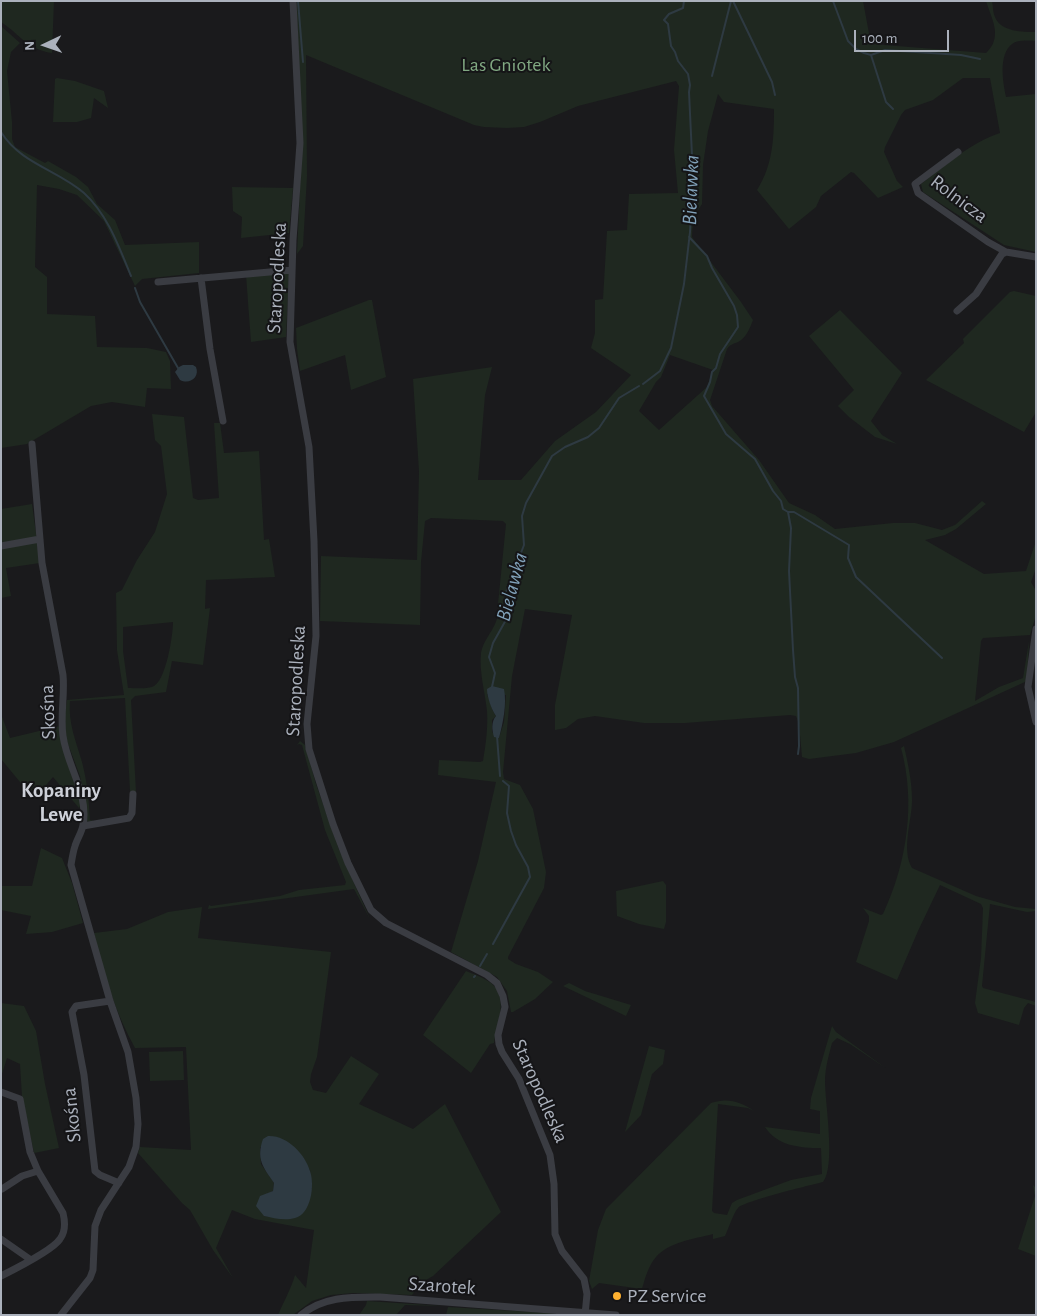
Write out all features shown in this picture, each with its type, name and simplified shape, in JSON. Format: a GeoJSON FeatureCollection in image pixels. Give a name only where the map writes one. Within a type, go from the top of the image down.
{"type":"FeatureCollection","features":[{"type":"Feature","properties":{"kind":"street","name":"Staropodleska"},"geometry":{"type":"LineString","coordinates":[[293,1],[300,143],[292,270],[290,342],[309,447],[314,541],[316,636],[307,724],[309,749],[333,824],[348,862],[371,910],[386,923],[487,975],[501,989],[505,1007],[498,1035],[499,1044],[519,1079],[550,1155],[554,1184],[555,1234],[562,1251],[584,1280],[587,1294],[585,1314]]}},
{"type":"Feature","properties":{"kind":"street","name":"Rolnicza"},"geometry":{"type":"LineString","coordinates":[[958,152],[915,184],[918,193],[988,242],[1006,252],[1036,257]]}},
{"type":"Feature","properties":{"kind":"street"},"geometry":{"type":"LineString","coordinates":[[957,311],[976,294],[1002,254],[1006,252]]}},
{"type":"Feature","properties":{"kind":"street"},"geometry":{"type":"LineString","coordinates":[[158,282],[292,270]]}},
{"type":"Feature","properties":{"kind":"street"},"geometry":{"type":"LineString","coordinates":[[201,278],[210,349],[223,421]]}},
{"type":"Feature","properties":{"kind":"street","name":"Skośna"},"geometry":{"type":"LineString","coordinates":[[32,444],[42,563],[64,675],[63,737],[83,803],[83,826],[71,865],[110,1001],[128,1052],[136,1098],[138,1124],[136,1147],[129,1167],[101,1210],[94,1226],[93,1270],[90,1278],[61,1315]]}},
{"type":"Feature","properties":{"kind":"street"},"geometry":{"type":"LineString","coordinates":[[1,546],[40,539]]}},
{"type":"Feature","properties":{"kind":"street"},"geometry":{"type":"LineString","coordinates":[[1036,629],[1028,687],[1036,722]]}},
{"type":"Feature","properties":{"kind":"street"},"geometry":{"type":"LineString","coordinates":[[83,826],[129,818],[132,813],[133,794]]}},
{"type":"Feature","properties":{"kind":"street","name":"Skośna"},"geometry":{"type":"LineString","coordinates":[[110,1001],[76,1006],[72,1012],[84,1075],[95,1171],[119,1183]]}},
{"type":"Feature","properties":{"kind":"street"},"geometry":{"type":"LineString","coordinates":[[1,1092],[20,1099],[30,1152],[38,1171],[63,1212],[65,1220],[64,1231],[60,1239],[31,1260],[1,1276]]}},
{"type":"Feature","properties":{"kind":"street"},"geometry":{"type":"LineString","coordinates":[[2,1189],[22,1176],[38,1171]]}},
{"type":"Feature","properties":{"kind":"street"},"geometry":{"type":"LineString","coordinates":[[1,1239],[31,1260]]}},
{"type":"Feature","properties":{"kind":"street","name":"Szarotek"},"geometry":{"type":"LineString","coordinates":[[301,1315],[320,1303],[329,1300],[356,1297],[380,1297],[616,1315]]}},
{"type":"Feature","properties":{"kind":"green space"},"geometry":{"type":"Polygon","coordinates":[[[1,1],[54,1],[52,53],[30,45],[1,22],[1,1]]]}},
{"type":"Feature","properties":{"kind":"green space","name":"Las Gniotek"},"geometry":{"type":"Polygon","coordinates":[[[296,1],[863,1],[871,44],[986,53],[994,41],[995,35],[995,28],[986,1],[992,1],[995,17],[1002,26],[1013,30],[1036,32],[1036,41],[1017,41],[1012,44],[1005,55],[1003,69],[1006,97],[1036,94],[1036,252],[1004,245],[923,192],[921,184],[949,162],[989,137],[1000,133],[990,78],[963,78],[933,100],[905,110],[901,115],[884,152],[897,181],[903,187],[878,198],[851,172],[821,196],[816,207],[789,229],[757,190],[769,161],[773,141],[774,109],[724,102],[718,94],[708,131],[703,165],[702,204],[693,218],[692,237],[753,320],[743,338],[727,349],[710,400],[712,406],[759,460],[789,503],[815,515],[835,529],[893,523],[915,523],[942,530],[955,525],[982,501],[986,504],[956,529],[945,535],[925,540],[984,574],[1026,571],[1036,541],[1036,568],[1031,582],[1036,591],[1036,615],[1030,635],[983,638],[981,641],[975,701],[999,687],[1023,678],[1029,641],[1027,681],[894,742],[856,753],[809,759],[802,757],[799,724],[796,716],[790,715],[685,723],[644,723],[595,716],[578,719],[566,728],[555,730],[555,705],[572,615],[525,609],[512,676],[503,772],[504,779],[520,785],[533,809],[546,872],[544,888],[508,959],[538,972],[553,982],[535,999],[511,1012],[507,991],[497,977],[451,952],[478,861],[496,782],[438,775],[439,760],[483,761],[487,717],[481,675],[481,653],[497,619],[506,524],[503,521],[431,518],[425,521],[421,562],[420,625],[320,621],[321,556],[417,560],[419,471],[413,379],[492,367],[485,395],[478,480],[521,480],[555,441],[596,412],[631,375],[591,348],[595,333],[595,300],[603,299],[607,231],[627,230],[629,194],[678,193],[674,150],[679,86],[676,81],[578,106],[524,127],[484,127],[474,125],[306,55],[307,176],[303,246],[297,254],[302,141],[296,1]],[[670,355],[661,377],[639,411],[659,430],[707,387],[713,370],[670,355]],[[487,694],[496,716],[492,720],[492,732],[499,738],[504,722],[506,695],[487,694]]]}},
{"type":"Feature","properties":{"kind":"green space"},"geometry":{"type":"Polygon","coordinates":[[[1,26],[20,43],[11,52],[7,71],[12,139],[15,147],[45,163],[48,161],[76,177],[88,187],[97,204],[115,220],[125,245],[199,242],[199,273],[142,279],[135,286],[104,221],[77,195],[37,185],[35,267],[47,277],[47,314],[95,316],[97,347],[147,348],[166,352],[170,361],[171,389],[147,388],[145,407],[112,402],[91,406],[27,444],[1,448],[1,26]]]}},
{"type":"Feature","properties":{"kind":"green space"},"geometry":{"type":"Polygon","coordinates":[[[55,79],[75,81],[104,91],[108,108],[94,98],[91,118],[77,122],[53,122],[55,79]]]}},
{"type":"Feature","properties":{"kind":"green space"},"geometry":{"type":"Polygon","coordinates":[[[232,187],[293,188],[289,233],[241,238],[242,217],[233,211],[232,187]]]}},
{"type":"Feature","properties":{"kind":"green space"},"geometry":{"type":"Polygon","coordinates":[[[289,273],[286,337],[251,342],[246,275],[289,273]]]}},
{"type":"Feature","properties":{"kind":"green space"},"geometry":{"type":"Polygon","coordinates":[[[1014,291],[1036,296],[1036,412],[1024,432],[926,380],[964,343],[963,339],[1010,292],[1014,291]]]}},
{"type":"Feature","properties":{"kind":"green space"},"geometry":{"type":"Polygon","coordinates":[[[372,300],[386,377],[351,390],[345,355],[300,371],[296,328],[372,300]]]}},
{"type":"Feature","properties":{"kind":"green space"},"geometry":{"type":"Polygon","coordinates":[[[840,310],[902,373],[871,421],[882,435],[897,444],[875,437],[838,406],[854,390],[809,336],[840,310]]]}},
{"type":"Feature","properties":{"kind":"green space"},"geometry":{"type":"Polygon","coordinates":[[[152,414],[184,417],[193,498],[198,500],[219,498],[214,423],[220,423],[224,453],[259,451],[264,540],[269,539],[275,577],[206,580],[205,609],[210,608],[203,665],[172,661],[166,692],[135,696],[131,700],[136,792],[130,791],[125,698],[70,701],[71,724],[82,762],[90,820],[94,821],[86,822],[84,795],[80,776],[65,736],[67,700],[124,695],[117,650],[116,593],[122,590],[137,560],[155,532],[167,494],[161,446],[155,440],[152,414]],[[173,622],[123,627],[123,651],[128,688],[149,688],[157,684],[168,658],[173,622]]]}},
{"type":"Feature","properties":{"kind":"green space"},"geometry":{"type":"Polygon","coordinates":[[[32,504],[40,563],[6,568],[11,596],[1,598],[1,509],[32,504]]]}},
{"type":"Feature","properties":{"kind":"green space"},"geometry":{"type":"Polygon","coordinates":[[[1,714],[10,738],[60,726],[81,805],[79,808],[53,777],[34,799],[1,759],[1,714]]]}},
{"type":"Feature","properties":{"kind":"green space"},"geometry":{"type":"Polygon","coordinates":[[[300,741],[305,745],[316,784],[338,847],[370,919],[354,889],[208,909],[209,905],[280,896],[299,890],[345,885],[346,882],[325,830],[302,745],[297,745],[300,741]]]}},
{"type":"Feature","properties":{"kind":"green space"},"geometry":{"type":"Polygon","coordinates":[[[904,746],[912,793],[907,852],[912,868],[976,896],[1015,907],[1036,909],[1036,911],[1027,912],[990,904],[982,986],[983,988],[1036,1002],[1036,1006],[1028,1003],[1024,1008],[1019,1025],[978,1013],[975,1003],[981,958],[983,908],[981,904],[940,885],[897,980],[856,962],[869,921],[869,916],[863,908],[881,915],[883,914],[898,874],[903,854],[908,811],[906,769],[901,748],[904,746]]]}},
{"type":"Feature","properties":{"kind":"green space"},"geometry":{"type":"Polygon","coordinates":[[[41,848],[62,858],[72,883],[83,923],[52,932],[26,934],[31,916],[1,910],[1,886],[32,886],[41,848]]]}},
{"type":"Feature","properties":{"kind":"green space"},"geometry":{"type":"Polygon","coordinates":[[[663,881],[666,885],[666,922],[664,929],[639,924],[617,916],[616,891],[663,881]]]}},
{"type":"Feature","properties":{"kind":"green space"},"geometry":{"type":"Polygon","coordinates":[[[202,907],[198,938],[331,952],[317,1057],[311,1074],[310,1082],[313,1090],[326,1093],[351,1056],[379,1074],[359,1104],[413,1129],[445,1104],[501,1212],[433,1276],[424,1281],[412,1295],[353,1293],[331,1295],[312,1301],[293,1315],[278,1315],[295,1275],[306,1288],[314,1230],[255,1219],[232,1210],[216,1248],[233,1278],[213,1250],[190,1210],[138,1153],[140,1147],[191,1150],[186,1047],[135,1048],[110,992],[94,933],[127,929],[168,912],[202,907]],[[260,1147],[261,1164],[274,1183],[273,1191],[267,1194],[264,1216],[288,1219],[312,1188],[310,1170],[260,1147]]]}},
{"type":"Feature","properties":{"kind":"green space"},"geometry":{"type":"Polygon","coordinates":[[[466,971],[491,983],[496,989],[501,1003],[494,1043],[490,1044],[471,1073],[423,1035],[466,971]]]}},
{"type":"Feature","properties":{"kind":"green space"},"geometry":{"type":"Polygon","coordinates":[[[569,983],[585,991],[631,1005],[626,1016],[563,986],[569,983]]]}},
{"type":"Feature","properties":{"kind":"green space"},"geometry":{"type":"Polygon","coordinates":[[[1,1003],[24,1006],[36,1031],[59,1148],[34,1153],[22,1097],[20,1064],[7,1058],[1,1077],[1,1003]]]}},
{"type":"Feature","properties":{"kind":"green space"},"geometry":{"type":"Polygon","coordinates":[[[832,1026],[836,1032],[887,1069],[850,1044],[837,1038],[832,1043],[825,1076],[829,1163],[823,1182],[752,1201],[736,1210],[725,1236],[713,1239],[713,1234],[675,1244],[661,1252],[651,1264],[642,1289],[599,1283],[592,1289],[589,1281],[598,1230],[606,1209],[711,1103],[723,1100],[734,1101],[744,1105],[754,1111],[748,1108],[718,1104],[712,1211],[714,1213],[727,1215],[732,1203],[737,1200],[791,1180],[822,1174],[821,1148],[790,1145],[782,1142],[765,1127],[820,1134],[820,1111],[810,1109],[811,1098],[832,1026]]]}},
{"type":"Feature","properties":{"kind":"green space"},"geometry":{"type":"Polygon","coordinates":[[[649,1046],[665,1050],[663,1064],[652,1074],[641,1115],[625,1132],[649,1046]]]}},
{"type":"Feature","properties":{"kind":"green space"},"geometry":{"type":"Polygon","coordinates":[[[183,1051],[184,1080],[150,1081],[149,1052],[183,1051]]]}},
{"type":"Feature","properties":{"kind":"green space"},"geometry":{"type":"Polygon","coordinates":[[[1033,1185],[1036,1188],[1036,1256],[1018,1249],[1035,1196],[1033,1185]]]}},
{"type":"Feature","properties":{"kind":"green space"},"geometry":{"type":"Polygon","coordinates":[[[367,1301],[443,1306],[405,1305],[396,1315],[359,1315],[367,1301]]]}},
{"type":"Feature","properties":{"kind":"green space"},"geometry":{"type":"Polygon","coordinates":[[[448,1307],[567,1314],[572,1315],[446,1315],[448,1307]]]}},
{"type":"Feature","properties":{"kind":"shaded area"},"geometry":{"type":"Polygon","coordinates":[[[183,365],[193,365],[196,367],[197,374],[191,381],[180,380],[175,372],[183,365]]]}},
{"type":"Feature","properties":{"kind":"shaded area"},"geometry":{"type":"Polygon","coordinates":[[[492,686],[504,689],[505,695],[504,714],[499,738],[494,737],[493,734],[493,723],[496,716],[487,692],[487,689],[492,686]]]}},
{"type":"Feature","properties":{"kind":"shaded area"},"geometry":{"type":"Polygon","coordinates":[[[268,1136],[288,1142],[300,1152],[310,1171],[312,1191],[308,1205],[305,1211],[295,1218],[283,1219],[264,1216],[256,1206],[260,1196],[273,1191],[274,1183],[262,1163],[260,1152],[263,1139],[268,1136]]]}},
{"type":"Feature","properties":{"kind":"waterway"},"geometry":{"type":"LineString","coordinates":[[298,1],[303,62]]}},
{"type":"Feature","properties":{"kind":"waterway","name":"Bielawka"},"geometry":{"type":"LineString","coordinates":[[643,384],[660,371],[671,348],[684,284],[690,232],[693,177],[690,85],[688,74],[678,61],[671,46],[668,24],[664,20],[669,14],[683,8],[684,1]]}},
{"type":"Feature","properties":{"kind":"waterway"},"geometry":{"type":"LineString","coordinates":[[712,76],[731,1]]}},
{"type":"Feature","properties":{"kind":"waterway"},"geometry":{"type":"LineString","coordinates":[[733,1],[772,82],[775,95]]}},
{"type":"Feature","properties":{"kind":"waterway"},"geometry":{"type":"LineString","coordinates":[[833,1],[848,41],[856,49],[864,53],[871,55],[885,50],[961,55],[980,59]]}},
{"type":"Feature","properties":{"kind":"waterway"},"geometry":{"type":"LineString","coordinates":[[871,55],[886,102],[893,109]]}},
{"type":"Feature","properties":{"kind":"waterway"},"geometry":{"type":"LineString","coordinates":[[1,132],[19,152],[84,193],[106,221],[131,276]]}},
{"type":"Feature","properties":{"kind":"waterway"},"geometry":{"type":"LineString","coordinates":[[689,237],[707,256],[737,315],[738,327],[720,354],[704,396],[726,434],[755,459],[773,491],[781,501],[783,509],[788,512],[791,528],[789,571],[793,650],[795,677],[798,688],[798,754]]}},
{"type":"Feature","properties":{"kind":"waterway"},"geometry":{"type":"LineString","coordinates":[[135,288],[140,302],[178,368]]}},
{"type":"Feature","properties":{"kind":"waterway","name":"Bielawka"},"geometry":{"type":"LineString","coordinates":[[492,687],[495,673],[489,657],[493,643],[507,618],[506,592],[524,545],[522,516],[526,503],[552,456],[565,447],[588,437],[599,428],[619,398],[639,386]]}},
{"type":"Feature","properties":{"kind":"waterway"},"geometry":{"type":"LineString","coordinates":[[788,512],[794,512],[849,545],[848,558],[856,577],[942,658]]}},
{"type":"Feature","properties":{"kind":"waterway","name":"Bielawka"},"geometry":{"type":"LineString","coordinates":[[497,736],[500,776]]}},
{"type":"Feature","properties":{"kind":"waterway","name":"Bielawka"},"geometry":{"type":"LineString","coordinates":[[493,944],[530,877],[528,867],[511,831],[507,813],[509,786],[503,781]]}},
{"type":"Feature","properties":{"kind":"waterway","name":"Bielawka"},"geometry":{"type":"LineString","coordinates":[[480,966],[487,954]]}},
{"type":"Feature","properties":{"kind":"place","name":"PZ Service"},"geometry":{"type":"Point","coordinates":[617,1296]}},
{"type":"Feature","properties":{"kind":"district","name":"Kopaniny Lewe"},"geometry":{"type":"Point","coordinates":[61,803]}}]}
